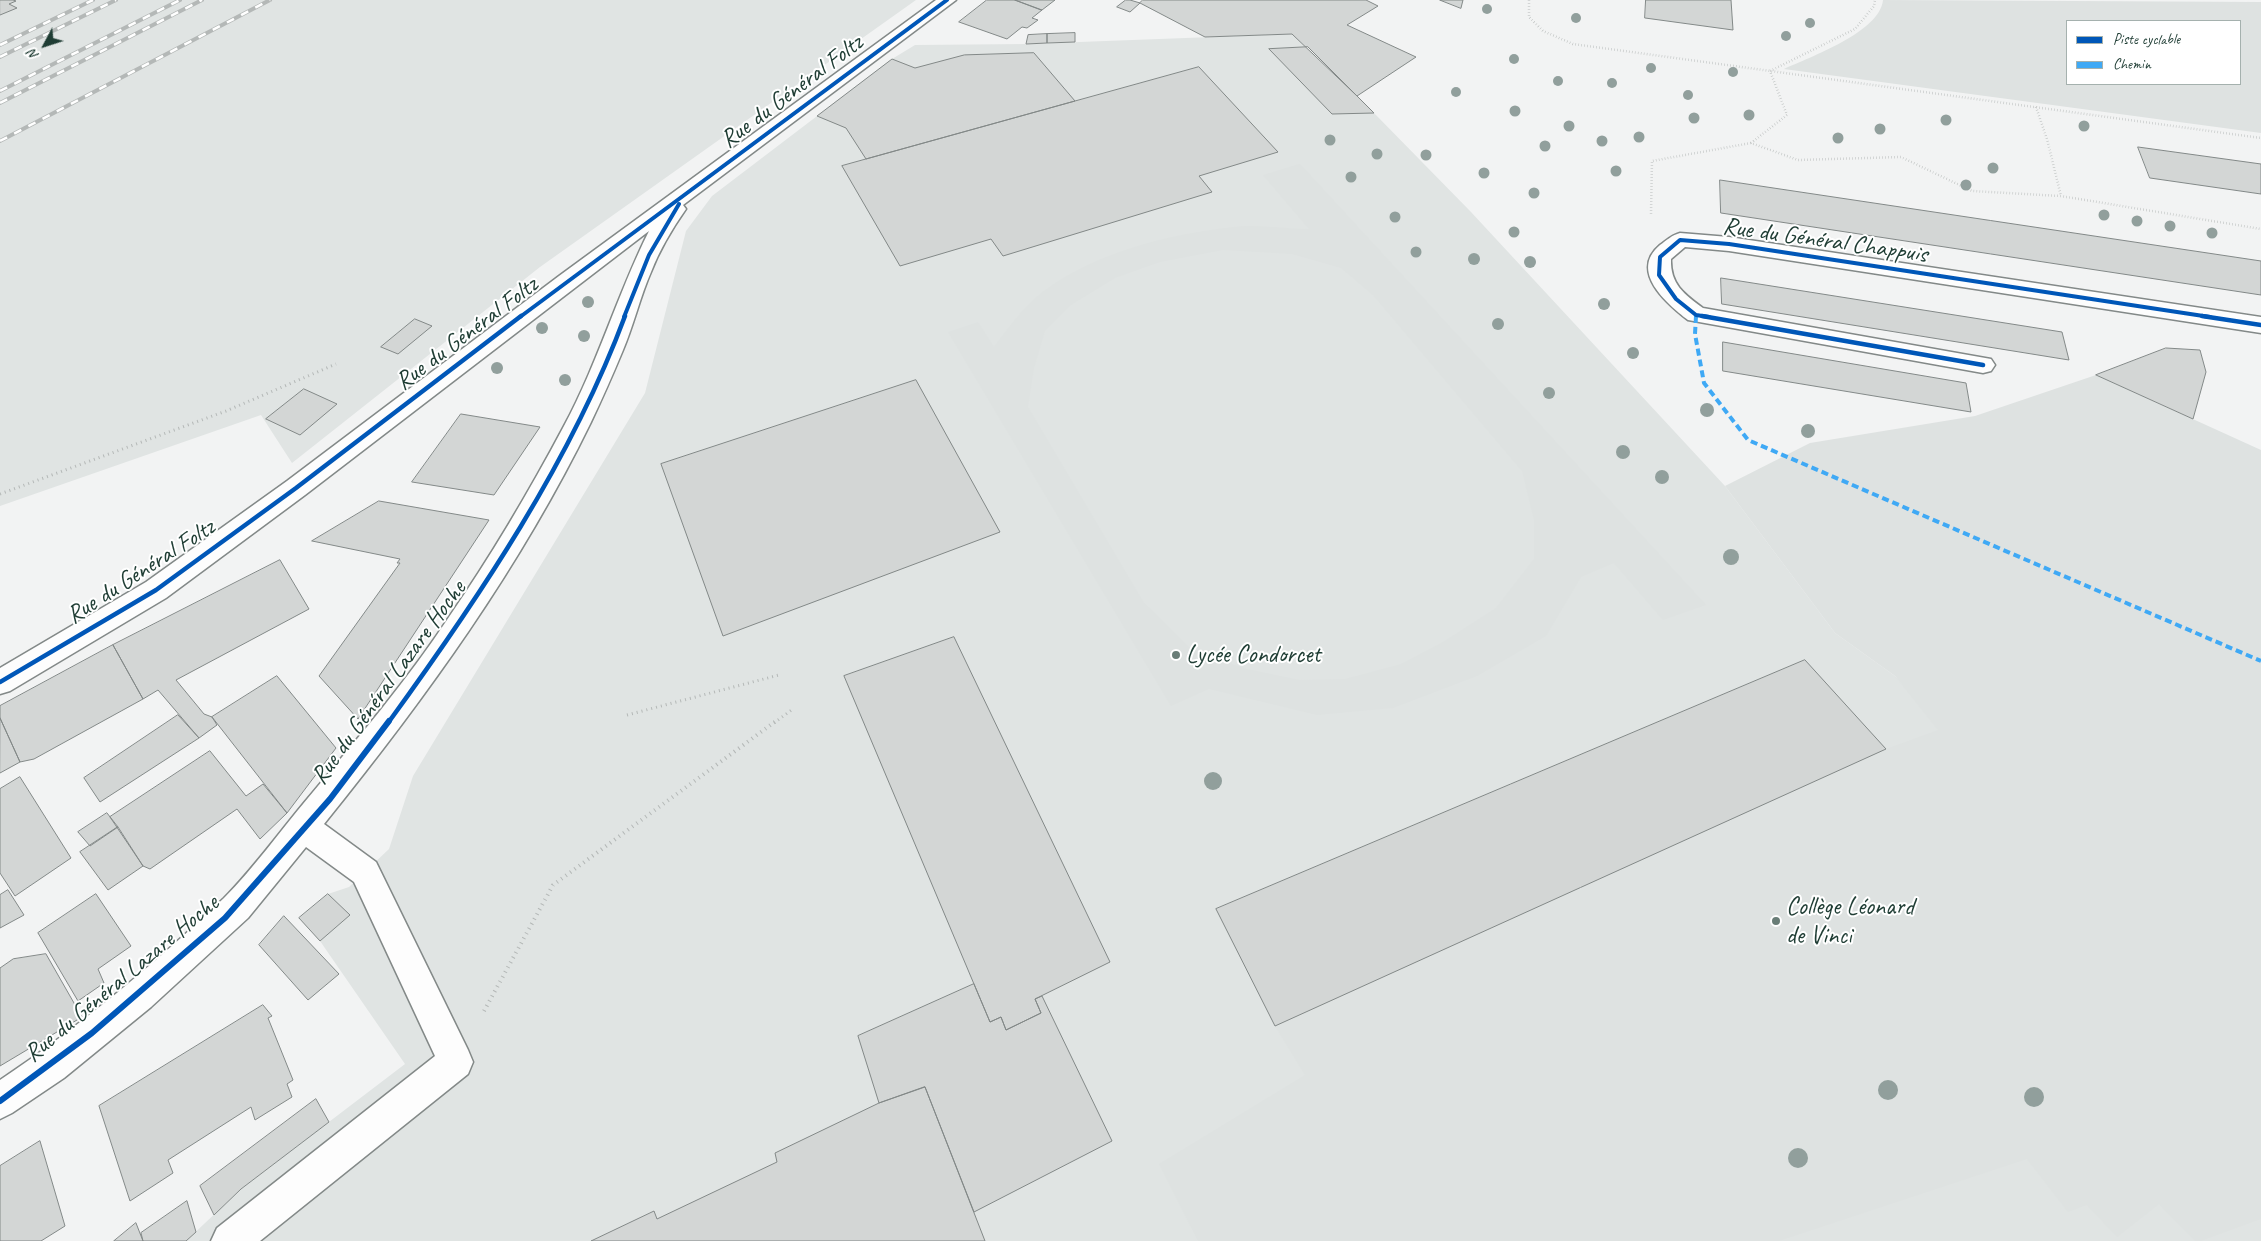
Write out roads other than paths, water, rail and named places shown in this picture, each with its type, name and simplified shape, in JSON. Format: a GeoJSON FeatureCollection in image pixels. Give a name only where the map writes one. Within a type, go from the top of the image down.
{"type":"FeatureCollection","features":[{"type":"Feature","properties":{"kind":"street","name":"Rue du Général Foltz"},"geometry":{"type":"LineString","coordinates":[[0,682],[156,590],[947,0]]}},
{"type":"Feature","properties":{"kind":"street","name":"Rue du Général Lazare Hoche"},"geometry":{"type":"LineString","coordinates":[[0,1101],[52,1066],[139,995],[237,907],[382,731],[458,627],[524,522],[586,407],[612,349],[640,271],[660,230],[686,194]]}},
{"type":"Feature","properties":{"kind":"street","name":"Rue du Général Chappuis"},"geometry":{"type":"LineString","coordinates":[[1983,365],[1696,315],[1676,299],[1659,274],[1660,257],[1680,240],[1729,244],[2261,325]]}},
{"type":"Feature","properties":{"kind":"street"},"geometry":{"type":"LineString","coordinates":[[230,1241],[456,1062],[365,872],[304,828]]}},
{"type":"Feature","properties":{"kind":"railway"},"geometry":{"type":"LineString","coordinates":[[0,45],[93,0]]}},
{"type":"Feature","properties":{"kind":"railway"},"geometry":{"type":"LineString","coordinates":[[0,57],[116,0]]}},
{"type":"Feature","properties":{"kind":"railway"},"geometry":{"type":"LineString","coordinates":[[0,91],[180,0]]}},
{"type":"Feature","properties":{"kind":"railway"},"geometry":{"type":"LineString","coordinates":[[0,103],[202,0]]}},
{"type":"Feature","properties":{"kind":"railway"},"geometry":{"type":"LineString","coordinates":[[0,141],[270,0]]}},
{"type":"Feature","properties":{"kind":"place","name":"Lycée Condorcet"},"geometry":{"type":"Point","coordinates":[1176,655]}},
{"type":"Feature","properties":{"kind":"place","name":"Collège Léonard de Vinci"},"geometry":{"type":"Point","coordinates":[1776,921]}}]}
